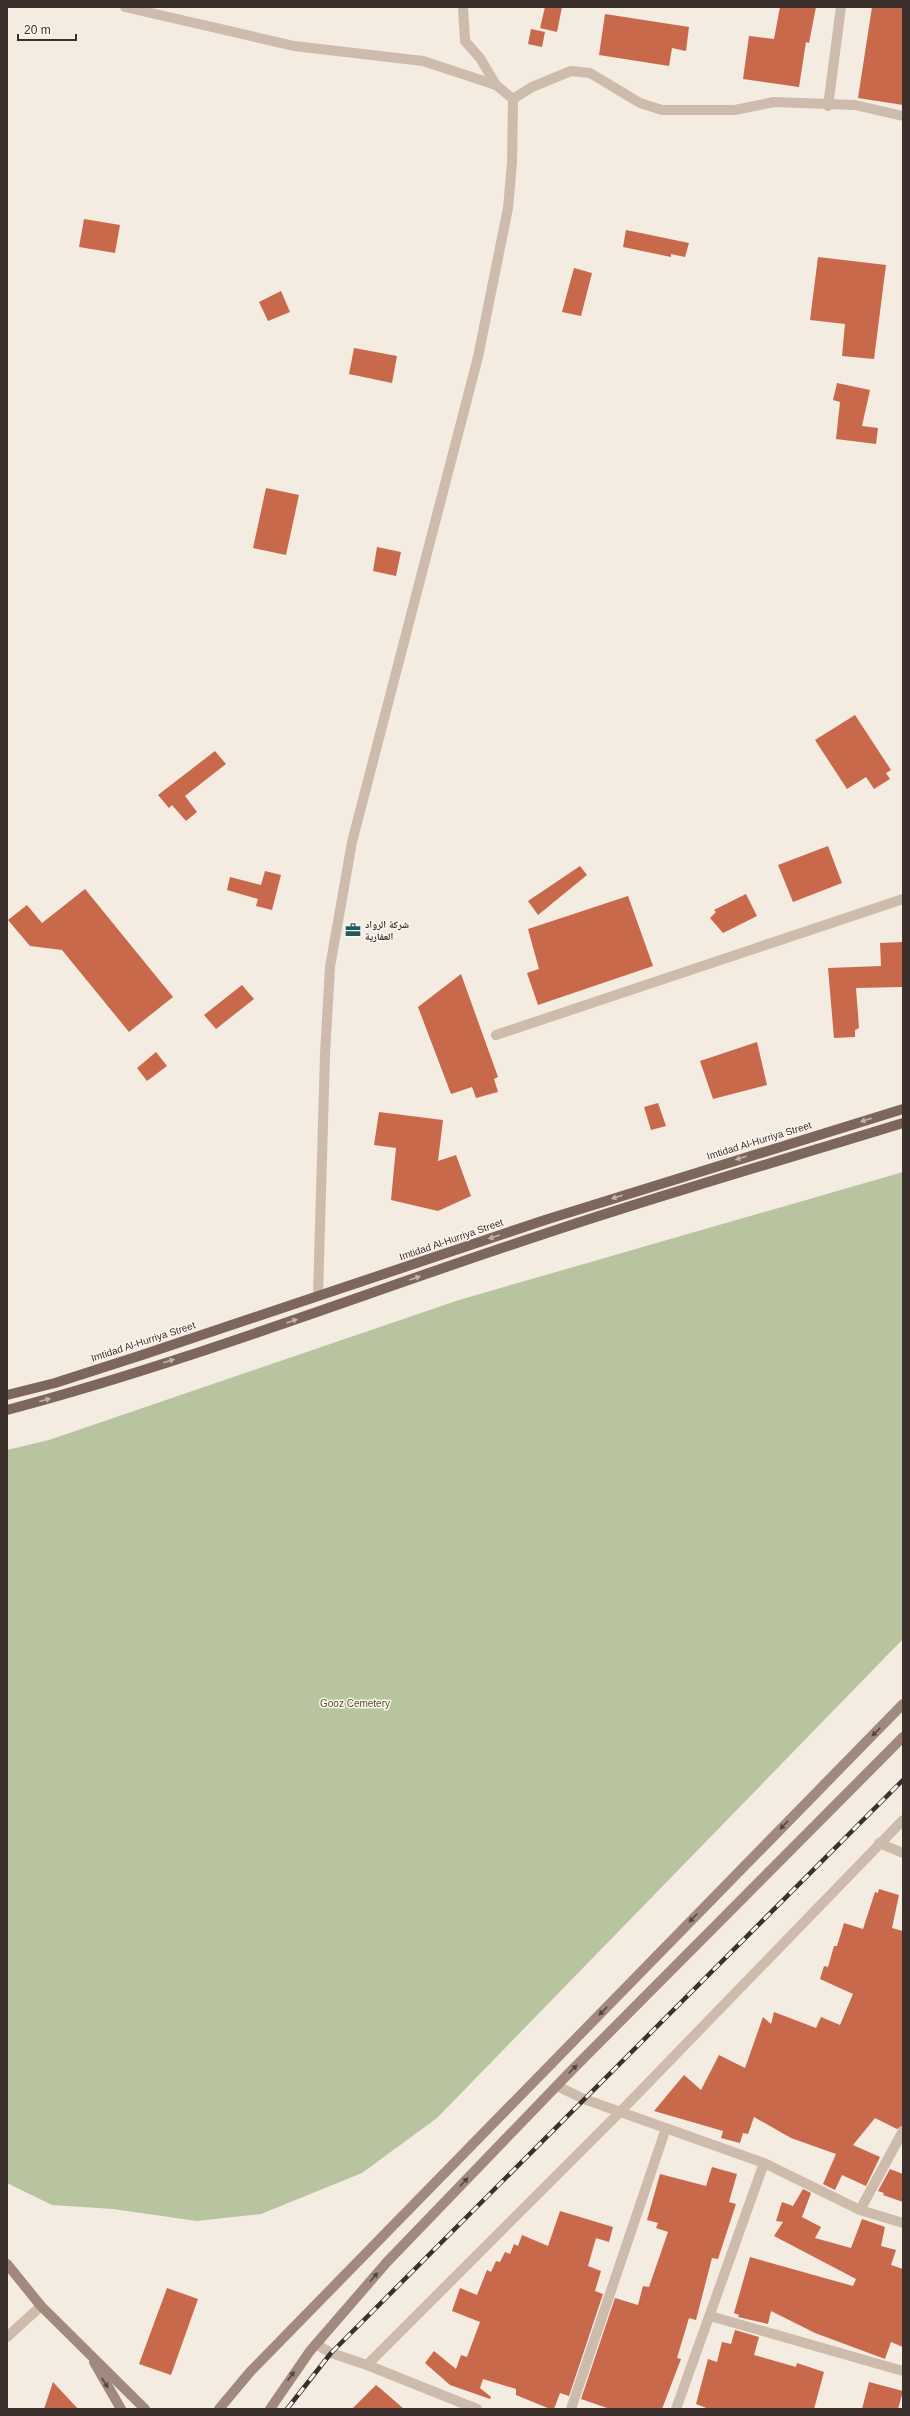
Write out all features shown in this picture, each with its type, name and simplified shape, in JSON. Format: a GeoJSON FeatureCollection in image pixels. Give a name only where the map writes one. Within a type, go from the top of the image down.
{"type":"FeatureCollection","features":[{"type":"Feature","properties":{"kind":"main road","name":"Imtidad Al-Hurriya Street"},"geometry":{"type":"LineString","coordinates":[[7,1396],[55,1383],[568,1213],[903,1109]]}},
{"type":"Feature","properties":{"kind":"main road"},"geometry":{"type":"LineString","coordinates":[[7,1410],[62,1396],[262,1332],[551,1231],[903,1123]]}},
{"type":"Feature","properties":{"kind":"main road"},"geometry":{"type":"LineString","coordinates":[[219,2409],[250,2372],[903,1704]]}},
{"type":"Feature","properties":{"kind":"main road"},"geometry":{"type":"LineString","coordinates":[[270,2409],[284,2386],[316,2344],[387,2262],[557,2086],[903,1737]]}},
{"type":"Feature","properties":{"kind":"main road"},"geometry":{"type":"LineString","coordinates":[[7,2264],[41,2306],[145,2409]]}},
{"type":"Feature","properties":{"kind":"main road"},"geometry":{"type":"LineString","coordinates":[[91,2356],[97,2370],[121,2409]]}},
{"type":"Feature","properties":{"kind":"street"},"geometry":{"type":"LineString","coordinates":[[125,7],[294,46],[423,61],[496,85]]}},
{"type":"Feature","properties":{"kind":"street"},"geometry":{"type":"LineString","coordinates":[[463,7],[465,41],[480,58],[496,85],[513,99]]}},
{"type":"Feature","properties":{"kind":"street"},"geometry":{"type":"LineString","coordinates":[[828,106],[841,7]]}},
{"type":"Feature","properties":{"kind":"street"},"geometry":{"type":"LineString","coordinates":[[513,99],[532,87],[572,72],[590,73],[640,103],[662,110],[736,110],[774,102],[828,106],[855,105],[903,116]]}},
{"type":"Feature","properties":{"kind":"street"},"geometry":{"type":"LineString","coordinates":[[318,1296],[325,1054],[330,967],[352,842],[478,357],[508,208],[512,162],[513,99]]}},
{"type":"Feature","properties":{"kind":"street"},"geometry":{"type":"LineString","coordinates":[[496,1035],[903,899]]}},
{"type":"Feature","properties":{"kind":"street"},"geometry":{"type":"LineString","coordinates":[[367,2365],[620,2112],[879,1843],[903,1820]]}},
{"type":"Feature","properties":{"kind":"street"},"geometry":{"type":"LineString","coordinates":[[879,1843],[903,1853]]}},
{"type":"Feature","properties":{"kind":"street"},"geometry":{"type":"LineString","coordinates":[[557,2086],[584,2100],[764,2163],[860,2210],[903,2223]]}},
{"type":"Feature","properties":{"kind":"street"},"geometry":{"type":"LineString","coordinates":[[572,2409],[666,2128]]}},
{"type":"Feature","properties":{"kind":"street"},"geometry":{"type":"LineString","coordinates":[[860,2210],[903,2131]]}},
{"type":"Feature","properties":{"kind":"street"},"geometry":{"type":"LineString","coordinates":[[676,2409],[764,2163]]}},
{"type":"Feature","properties":{"kind":"street"},"geometry":{"type":"LineString","coordinates":[[7,2337],[41,2306]]}},
{"type":"Feature","properties":{"kind":"street"},"geometry":{"type":"LineString","coordinates":[[710,2316],[903,2371]]}},
{"type":"Feature","properties":{"kind":"street"},"geometry":{"type":"LineString","coordinates":[[316,2344],[331,2353],[367,2365],[464,2407],[477,2409]]}},
{"type":"Feature","properties":{"kind":"green space","name":"Gooz Cemetery"},"geometry":{"type":"Polygon","coordinates":[[[903,1172],[903,1639],[437,2118],[362,2173],[261,2214],[197,2221],[113,2209],[52,2205],[7,2183],[7,1450],[49,1440],[459,1300],[903,1172]]]}},
{"type":"Feature","properties":{"kind":"building"},"geometry":{"type":"Polygon","coordinates":[[[545,7],[562,7],[557,32],[540,28],[545,7]]]}},
{"type":"Feature","properties":{"kind":"building"},"geometry":{"type":"Polygon","coordinates":[[[780,7],[816,7],[809,43],[806,42],[799,87],[743,79],[749,36],[774,39],[780,7]]]}},
{"type":"Feature","properties":{"kind":"building"},"geometry":{"type":"Polygon","coordinates":[[[872,7],[903,7],[903,105],[858,98],[872,7]]]}},
{"type":"Feature","properties":{"kind":"building"},"geometry":{"type":"Polygon","coordinates":[[[605,14],[689,27],[686,51],[672,48],[669,66],[599,55],[605,14]]]}},
{"type":"Feature","properties":{"kind":"building"},"geometry":{"type":"Polygon","coordinates":[[[531,29],[545,32],[542,47],[528,44],[531,29]]]}},
{"type":"Feature","properties":{"kind":"building"},"geometry":{"type":"Polygon","coordinates":[[[84,219],[120,225],[115,253],[79,247],[84,219]]]}},
{"type":"Feature","properties":{"kind":"building"},"geometry":{"type":"Polygon","coordinates":[[[626,230],[689,243],[685,257],[671,254],[671,257],[623,247],[626,230]]]}},
{"type":"Feature","properties":{"kind":"building"},"geometry":{"type":"Polygon","coordinates":[[[818,257],[886,265],[874,359],[842,356],[845,324],[810,320],[818,257]]]}},
{"type":"Feature","properties":{"kind":"building"},"geometry":{"type":"Polygon","coordinates":[[[574,268],[592,273],[581,316],[562,312],[574,268]]]}},
{"type":"Feature","properties":{"kind":"building"},"geometry":{"type":"Polygon","coordinates":[[[281,291],[290,312],[268,321],[259,302],[281,291]]]}},
{"type":"Feature","properties":{"kind":"building"},"geometry":{"type":"Polygon","coordinates":[[[354,348],[397,356],[392,383],[349,374],[354,348]]]}},
{"type":"Feature","properties":{"kind":"building"},"geometry":{"type":"Polygon","coordinates":[[[837,383],[870,390],[862,426],[878,428],[876,444],[836,439],[840,402],[833,400],[837,383]]]}},
{"type":"Feature","properties":{"kind":"building"},"geometry":{"type":"Polygon","coordinates":[[[266,488],[299,495],[286,555],[253,548],[266,488]]]}},
{"type":"Feature","properties":{"kind":"building"},"geometry":{"type":"Polygon","coordinates":[[[377,547],[401,552],[396,576],[373,571],[377,547]]]}},
{"type":"Feature","properties":{"kind":"building"},"geometry":{"type":"Polygon","coordinates":[[[855,715],[891,770],[886,773],[890,779],[874,789],[866,777],[847,789],[815,740],[855,715]]]}},
{"type":"Feature","properties":{"kind":"building"},"geometry":{"type":"Polygon","coordinates":[[[215,751],[226,764],[185,796],[197,812],[186,821],[172,805],[169,808],[158,795],[215,751]]]}},
{"type":"Feature","properties":{"kind":"building"},"geometry":{"type":"Polygon","coordinates":[[[828,846],[842,883],[793,902],[778,865],[828,846]]]}},
{"type":"Feature","properties":{"kind":"building"},"geometry":{"type":"Polygon","coordinates":[[[580,866],[587,875],[538,915],[528,901],[580,866]]]}},
{"type":"Feature","properties":{"kind":"building"},"geometry":{"type":"Polygon","coordinates":[[[265,871],[281,875],[272,910],[256,906],[258,899],[227,890],[230,877],[261,885],[265,871]]]}},
{"type":"Feature","properties":{"kind":"building"},"geometry":{"type":"Polygon","coordinates":[[[85,889],[173,997],[129,1032],[62,950],[30,946],[8,920],[27,905],[42,923],[85,889]]]}},
{"type":"Feature","properties":{"kind":"building"},"geometry":{"type":"Polygon","coordinates":[[[746,894],[757,916],[723,933],[710,918],[716,912],[714,910],[746,894]]]}},
{"type":"Feature","properties":{"kind":"building"},"geometry":{"type":"Polygon","coordinates":[[[628,896],[653,966],[538,1005],[527,973],[539,969],[528,929],[628,896]]]}},
{"type":"Feature","properties":{"kind":"building"},"geometry":{"type":"Polygon","coordinates":[[[903,942],[903,987],[856,988],[859,1028],[855,1030],[855,1037],[834,1038],[828,968],[881,966],[880,943],[903,942]]]}},
{"type":"Feature","properties":{"kind":"building"},"geometry":{"type":"Polygon","coordinates":[[[461,974],[498,1077],[494,1079],[498,1092],[476,1098],[472,1087],[451,1094],[418,1007],[461,974]]]}},
{"type":"Feature","properties":{"kind":"building"},"geometry":{"type":"Polygon","coordinates":[[[242,985],[254,999],[216,1029],[204,1015],[242,985]]]}},
{"type":"Feature","properties":{"kind":"building"},"geometry":{"type":"Polygon","coordinates":[[[757,1042],[767,1085],[713,1099],[700,1061],[757,1042]]]}},
{"type":"Feature","properties":{"kind":"building"},"geometry":{"type":"Polygon","coordinates":[[[156,1052],[167,1066],[147,1081],[137,1068],[156,1052]]]}},
{"type":"Feature","properties":{"kind":"building"},"geometry":{"type":"Polygon","coordinates":[[[658,1103],[666,1126],[651,1130],[644,1107],[658,1103]]]}},
{"type":"Feature","properties":{"kind":"building"},"geometry":{"type":"Polygon","coordinates":[[[379,1112],[443,1120],[438,1161],[456,1155],[471,1196],[438,1211],[391,1200],[396,1148],[374,1145],[379,1112]]]}},
{"type":"Feature","properties":{"kind":"building"},"geometry":{"type":"Polygon","coordinates":[[[879,1889],[899,1895],[892,1928],[903,1931],[903,2125],[897,2129],[875,2118],[853,2145],[880,2157],[866,2186],[842,2175],[835,2190],[823,2184],[836,2154],[791,2138],[754,2117],[748,2134],[743,2133],[740,2143],[721,2138],[723,2131],[654,2111],[684,2075],[701,2090],[719,2055],[745,2068],[763,2017],[771,2024],[774,2012],[816,2028],[821,2017],[840,2025],[853,1994],[820,1979],[824,1966],[828,1967],[834,1946],[837,1946],[844,1923],[863,1929],[875,1892],[878,1893],[879,1889]]]}},
{"type":"Feature","properties":{"kind":"building"},"geometry":{"type":"Polygon","coordinates":[[[712,2167],[737,2174],[729,2202],[736,2204],[718,2259],[712,2258],[696,2320],[689,2318],[677,2358],[681,2359],[662,2409],[610,2409],[581,2399],[615,2298],[638,2305],[643,2286],[649,2287],[668,2232],[656,2228],[658,2223],[647,2220],[660,2174],[706,2186],[712,2167]]]}},
{"type":"Feature","properties":{"kind":"building"},"geometry":{"type":"Polygon","coordinates":[[[890,2169],[903,2174],[903,2202],[883,2195],[884,2193],[878,2191],[890,2169]]]}},
{"type":"Feature","properties":{"kind":"building"},"geometry":{"type":"Polygon","coordinates":[[[803,2189],[811,2193],[802,2217],[821,2227],[815,2238],[851,2248],[862,2219],[885,2227],[881,2246],[896,2250],[891,2265],[903,2269],[903,2347],[891,2342],[885,2359],[815,2333],[771,2311],[768,2324],[738,2317],[739,2315],[734,2313],[750,2257],[853,2286],[856,2279],[774,2236],[783,2222],[776,2221],[782,2202],[793,2206],[803,2189]]]}},
{"type":"Feature","properties":{"kind":"building"},"geometry":{"type":"Polygon","coordinates":[[[560,2211],[613,2227],[609,2242],[596,2238],[588,2266],[601,2271],[595,2291],[603,2294],[569,2396],[560,2393],[554,2409],[550,2409],[516,2395],[516,2389],[483,2379],[480,2388],[491,2397],[490,2399],[450,2385],[425,2363],[434,2351],[456,2369],[461,2355],[467,2357],[480,2322],[452,2311],[460,2288],[477,2295],[487,2270],[491,2272],[496,2261],[500,2262],[505,2252],[510,2254],[514,2244],[518,2246],[522,2235],[548,2246],[560,2211]]]}},
{"type":"Feature","properties":{"kind":"building"},"geometry":{"type":"Polygon","coordinates":[[[167,2288],[198,2299],[171,2375],[139,2364],[167,2288]]]}},
{"type":"Feature","properties":{"kind":"building"},"geometry":{"type":"Polygon","coordinates":[[[735,2330],[759,2337],[754,2355],[796,2367],[797,2363],[824,2372],[814,2409],[709,2409],[696,2404],[708,2359],[717,2362],[722,2342],[731,2344],[735,2330]]]}},
{"type":"Feature","properties":{"kind":"building"},"geometry":{"type":"Polygon","coordinates":[[[53,2382],[78,2409],[44,2409],[53,2382]]]}},
{"type":"Feature","properties":{"kind":"building"},"geometry":{"type":"Polygon","coordinates":[[[869,2382],[903,2391],[898,2409],[862,2409],[869,2382]]]}},
{"type":"Feature","properties":{"kind":"building"},"geometry":{"type":"Polygon","coordinates":[[[376,2385],[381,2389],[404,2409],[352,2409],[376,2385]]]}},
{"type":"Feature","properties":{"kind":"railway"},"geometry":{"type":"LineString","coordinates":[[287,2409],[331,2353],[903,1780]]}},
{"type":"Feature","properties":{"kind":"place","name":"شركة الرواد العقارية"},"geometry":{"type":"Point","coordinates":[353,930]}}]}
